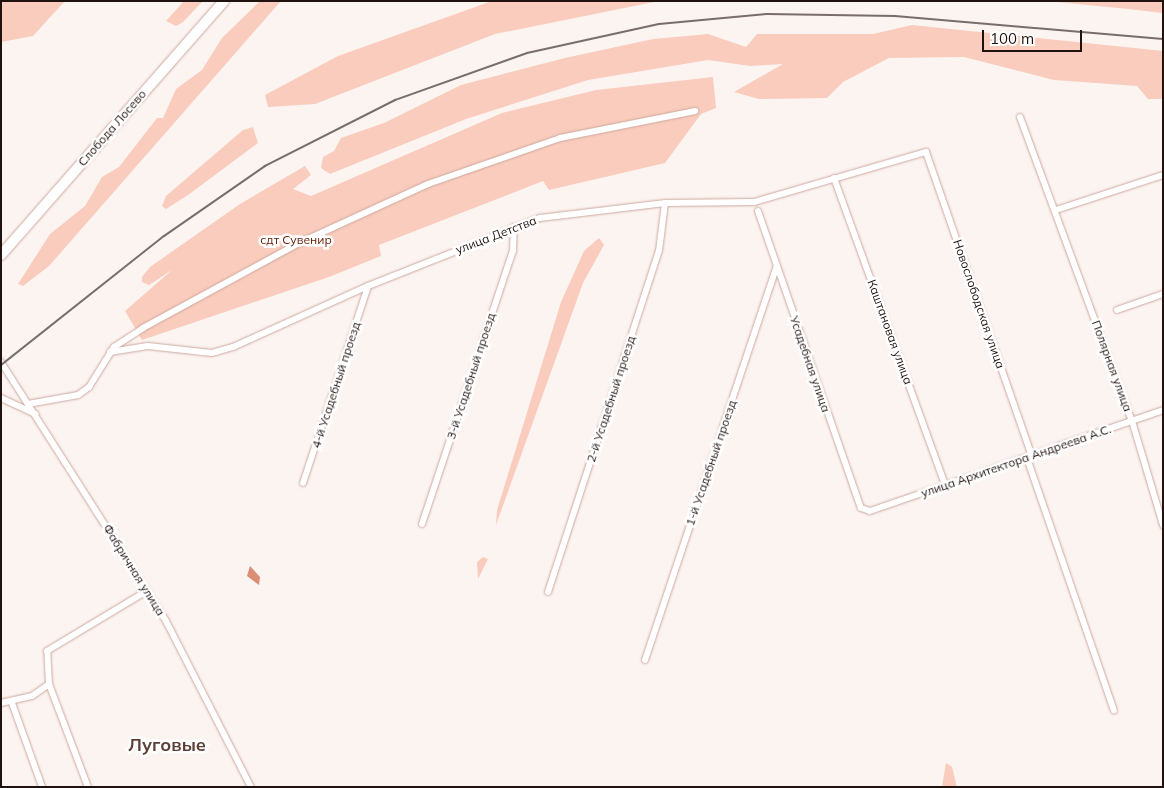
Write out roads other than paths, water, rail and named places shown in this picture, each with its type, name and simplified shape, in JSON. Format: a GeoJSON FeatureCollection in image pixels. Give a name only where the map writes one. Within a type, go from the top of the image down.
{"type":"FeatureCollection","features":[{"type":"Feature","properties":{"kind":"main road","name":"Слобода Лосево"},"geometry":{"type":"LineString","coordinates":[[1,255],[224,1]]}},
{"type":"Feature","properties":{"kind":"street"},"geometry":{"type":"LineString","coordinates":[[28,404],[78,395],[89,387],[110,352],[215,287],[428,184],[560,138],[695,111]]}},
{"type":"Feature","properties":{"kind":"street","name":"Полярная улица"},"geometry":{"type":"LineString","coordinates":[[1020,117],[1056,210],[1132,421],[1163,525]]}},
{"type":"Feature","properties":{"kind":"street","name":"улица Детства"},"geometry":{"type":"LineString","coordinates":[[110,352],[148,346],[212,353],[368,286],[540,218],[664,203],[754,202],[926,152]]}},
{"type":"Feature","properties":{"kind":"street","name":"Новослободская улица"},"geometry":{"type":"LineString","coordinates":[[926,152],[1114,710]]}},
{"type":"Feature","properties":{"kind":"street"},"geometry":{"type":"LineString","coordinates":[[1056,210],[1163,175]]}},
{"type":"Feature","properties":{"kind":"street","name":"Каштановая улица"},"geometry":{"type":"LineString","coordinates":[[834,178],[945,485]]}},
{"type":"Feature","properties":{"kind":"street","name":"2-й Усадебный проезд"},"geometry":{"type":"LineString","coordinates":[[548,592],[659,251],[664,203]]}},
{"type":"Feature","properties":{"kind":"street","name":"Усадебная улица"},"geometry":{"type":"LineString","coordinates":[[758,211],[856,501],[870,511]]}},
{"type":"Feature","properties":{"kind":"street","name":"3-й Усадебный проезд"},"geometry":{"type":"LineString","coordinates":[[422,524],[512,251],[514,228]]}},
{"type":"Feature","properties":{"kind":"street","name":"1-й Усадебный проезд"},"geometry":{"type":"LineString","coordinates":[[645,660],[777,266]]}},
{"type":"Feature","properties":{"kind":"street","name":"4-й Усадебный проезд"},"geometry":{"type":"LineString","coordinates":[[303,484],[368,286]]}},
{"type":"Feature","properties":{"kind":"street"},"geometry":{"type":"LineString","coordinates":[[1117,310],[1163,294]]}},
{"type":"Feature","properties":{"kind":"street","name":"Фабричная улица"},"geometry":{"type":"LineString","coordinates":[[1,362],[147,591],[251,787]]}},
{"type":"Feature","properties":{"kind":"street"},"geometry":{"type":"LineString","coordinates":[[1,398],[35,414]]}},
{"type":"Feature","properties":{"kind":"street","name":"улица Архитектора Андреева А.С."},"geometry":{"type":"LineString","coordinates":[[870,511],[1163,410]]}},
{"type":"Feature","properties":{"kind":"street"},"geometry":{"type":"LineString","coordinates":[[88,787],[49,684],[47,651],[147,591]]}},
{"type":"Feature","properties":{"kind":"street"},"geometry":{"type":"LineString","coordinates":[[1,702],[12,703],[49,684]]}},
{"type":"Feature","properties":{"kind":"street"},"geometry":{"type":"LineString","coordinates":[[12,703],[42,787]]}},
{"type":"Feature","properties":{"kind":"railway"},"geometry":{"type":"LineString","coordinates":[[1,365],[164,236],[265,166],[395,100],[527,53],[659,24],[767,14],[895,16],[1163,39]]}},
{"type":"Feature","properties":{"kind":"district","name":"Луговые"},"geometry":{"type":"Point","coordinates":[167,745]}},
{"type":"Feature","properties":{"kind":"park label","name":"сдт Сувенир"},"geometry":{"type":"Point","coordinates":[296,240]}}]}
